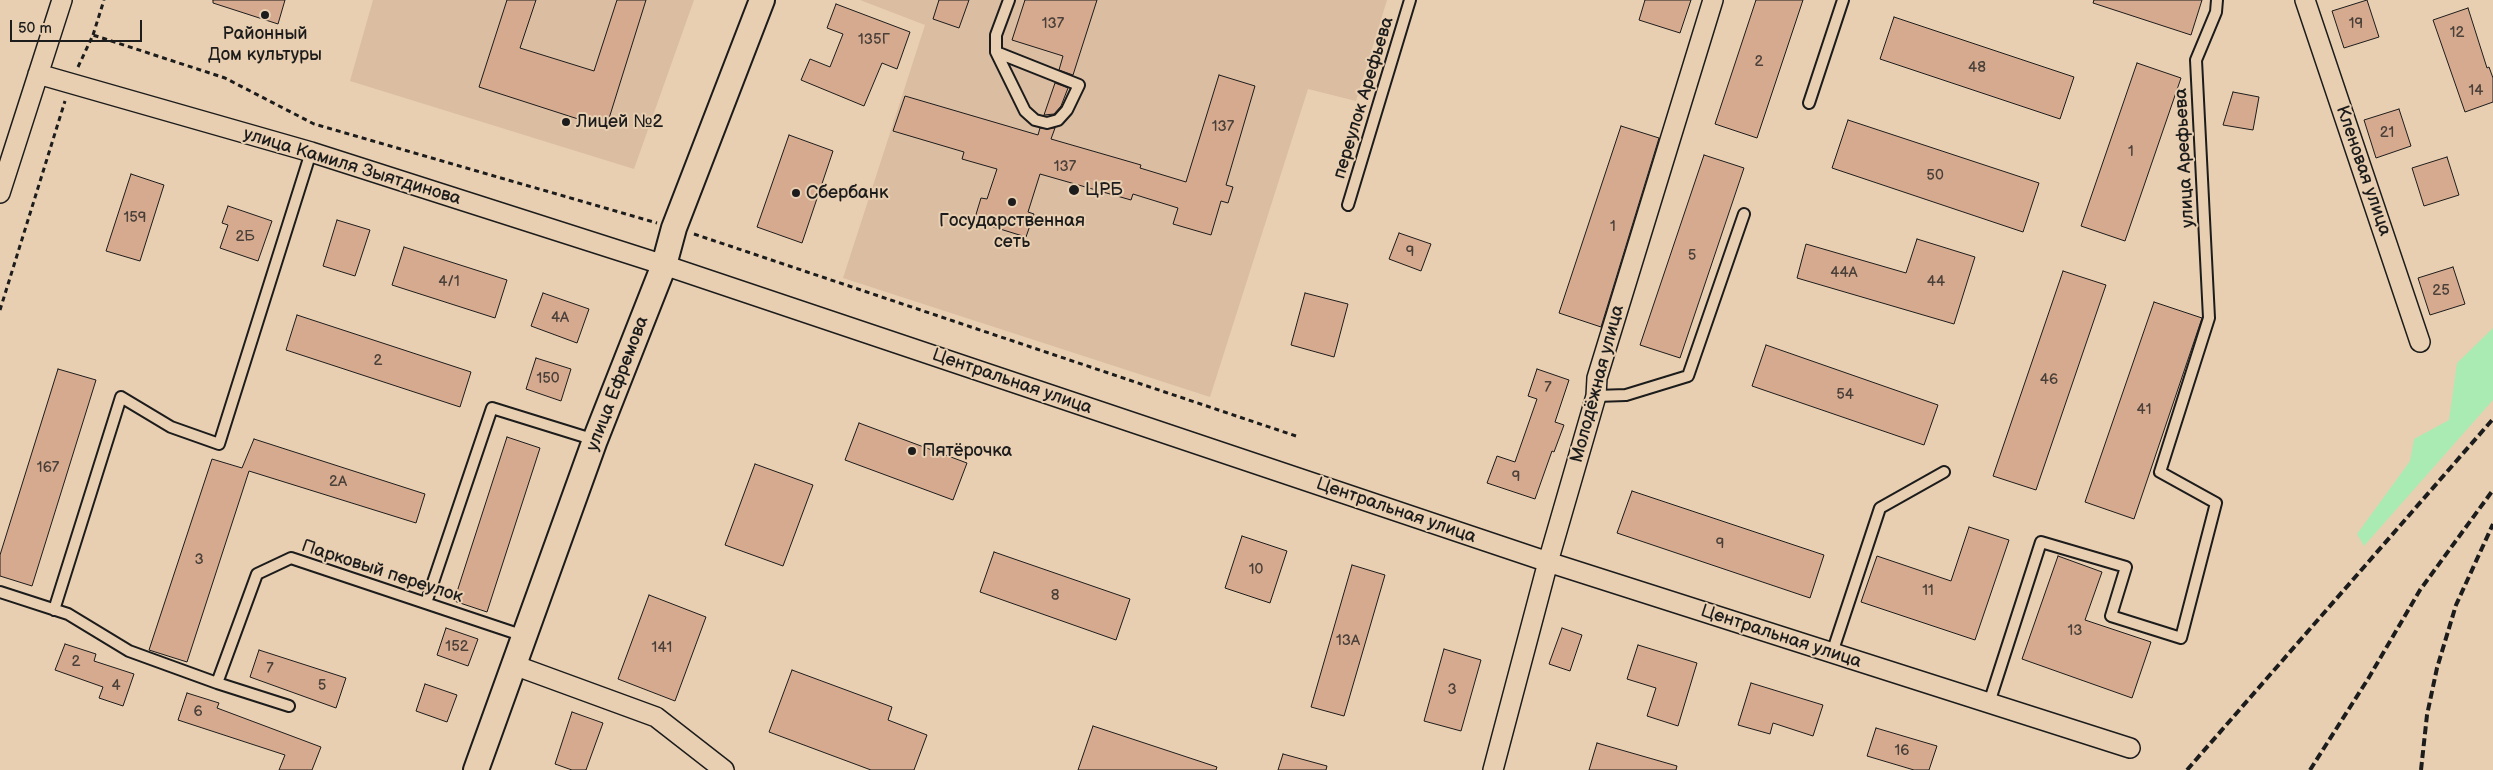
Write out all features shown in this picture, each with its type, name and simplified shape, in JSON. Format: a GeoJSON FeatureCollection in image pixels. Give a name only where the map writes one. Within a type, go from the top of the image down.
{"type":"FeatureCollection","features":[{"type":"Feature","properties":{"kind":"street"},"geometry":{"type":"LineString","coordinates":[[0,194],[62,0]]}},
{"type":"Feature","properties":{"kind":"street","name":"улица Ефремова"},"geometry":{"type":"LineString","coordinates":[[476,770],[596,440],[664,265],[674,228],[762,0]]}},
{"type":"Feature","properties":{"kind":"street","name":"Молодёжная улица"},"geometry":{"type":"LineString","coordinates":[[1493,770],[1548,562],[1596,396],[1597,378],[1713,0]]}},
{"type":"Feature","properties":{"kind":"street","name":"Кленовая улица"},"geometry":{"type":"LineString","coordinates":[[2305,0],[2420,342]]}},
{"type":"Feature","properties":{"kind":"street","name":"улица Камиля Зыятдинова"},"geometry":{"type":"LineString","coordinates":[[38,74],[311,152],[664,265]]}},
{"type":"Feature","properties":{"kind":"street","name":"Центральная улица"},"geometry":{"type":"LineString","coordinates":[[664,265],[1548,562],[2130,748]]}},
{"type":"Feature","properties":{"kind":"street"},"geometry":{"type":"LineString","coordinates":[[514,665],[656,717],[724,770]]}},
{"type":"Feature","properties":{"kind":"lane"},"geometry":{"type":"LineString","coordinates":[[996,52],[1079,85],[1067,110],[1058,120],[1046,122],[1036,120],[1025,111],[996,52],[996,35],[1009,0]]}},
{"type":"Feature","properties":{"kind":"lane","name":"переулок Арефьева"},"geometry":{"type":"LineString","coordinates":[[1348,205],[1410,0]]}},
{"type":"Feature","properties":{"kind":"lane"},"geometry":{"type":"LineString","coordinates":[[1809,103],[1842,0]]}},
{"type":"Feature","properties":{"kind":"lane","name":"улица Арефьева"},"geometry":{"type":"LineString","coordinates":[[1989,703],[2041,542],[2126,566],[2111,616],[2181,638],[2216,502],[2160,472],[2209,318],[2196,60],[2216,12],[2217,0]]}},
{"type":"Feature","properties":{"kind":"lane"},"geometry":{"type":"LineString","coordinates":[[54,610],[121,397],[171,427],[219,444],[311,152]]}},
{"type":"Feature","properties":{"kind":"lane"},"geometry":{"type":"LineString","coordinates":[[1596,396],[1626,395],[1688,376],[1744,214]]}},
{"type":"Feature","properties":{"kind":"lane"},"geometry":{"type":"LineString","coordinates":[[426,603],[492,408],[596,440]]}},
{"type":"Feature","properties":{"kind":"lane"},"geometry":{"type":"LineString","coordinates":[[1832,653],[1880,508],[1944,472]]}},
{"type":"Feature","properties":{"kind":"lane","name":"Парковый переулок"},"geometry":{"type":"LineString","coordinates":[[217,683],[257,574],[290,558],[524,636]]}},
{"type":"Feature","properties":{"kind":"lane"},"geometry":{"type":"LineString","coordinates":[[0,592],[68,614],[129,651],[217,683],[289,706]]}},
{"type":"Feature","properties":{"kind":"path"},"geometry":{"type":"LineString","coordinates":[[93,34],[104,0]]}},
{"type":"Feature","properties":{"kind":"shaded area","name":"Лицей №2"},"geometry":{"type":"Polygon","coordinates":[[[373,0],[694,0],[634,169],[350,81],[373,0]]]}},
{"type":"Feature","properties":{"kind":"shaded area","name":"ЦРБ"},"geometry":{"type":"Polygon","coordinates":[[[860,0],[1387,0],[1356,101],[1308,89],[1210,397],[843,278],[925,25],[860,0]]]}},
{"type":"Feature","properties":{"kind":"green space"},"geometry":{"type":"Polygon","coordinates":[[[2493,328],[2493,400],[2364,546],[2357,534],[2410,461],[2414,439],[2449,420],[2457,363],[2493,328]]]}},
{"type":"Feature","properties":{"kind":"building","name":"Районный Дом культуры"},"geometry":{"type":"Polygon","coordinates":[[[213,0],[285,0],[278,24],[213,3],[213,0]]]}},
{"type":"Feature","properties":{"kind":"building"},"geometry":{"type":"Polygon","coordinates":[[[507,0],[536,0],[520,48],[594,71],[617,0],[646,0],[606,128],[479,87],[507,0]]]}},
{"type":"Feature","properties":{"kind":"building"},"geometry":{"type":"Polygon","coordinates":[[[939,0],[969,0],[959,28],[933,19],[939,0]]]}},
{"type":"Feature","properties":{"kind":"building"},"geometry":{"type":"Polygon","coordinates":[[[1025,0],[1097,0],[1073,75],[1059,70],[1063,56],[1012,40],[1025,0]]]}},
{"type":"Feature","properties":{"kind":"building"},"geometry":{"type":"Polygon","coordinates":[[[1645,0],[1691,0],[1680,33],[1639,20],[1645,0]]]}},
{"type":"Feature","properties":{"kind":"building"},"geometry":{"type":"Polygon","coordinates":[[[1756,0],[1803,0],[1757,138],[1715,124],[1756,0]]]}},
{"type":"Feature","properties":{"kind":"building"},"geometry":{"type":"Polygon","coordinates":[[[2094,0],[2202,0],[2191,35],[2093,3],[2094,0]]]}},
{"type":"Feature","properties":{"kind":"building"},"geometry":{"type":"Polygon","coordinates":[[[2367,0],[2379,37],[2344,48],[2332,11],[2367,0]]]}},
{"type":"Feature","properties":{"kind":"building"},"geometry":{"type":"Polygon","coordinates":[[[836,4],[910,32],[897,69],[882,63],[864,106],[801,80],[810,59],[830,67],[843,34],[827,28],[836,4]]]}},
{"type":"Feature","properties":{"kind":"building"},"geometry":{"type":"Polygon","coordinates":[[[2468,8],[2487,68],[2489,67],[2493,78],[2493,102],[2465,112],[2433,20],[2468,8]]]}},
{"type":"Feature","properties":{"kind":"building"},"geometry":{"type":"Polygon","coordinates":[[[1894,17],[2074,77],[2060,119],[1880,59],[1894,17]]]}},
{"type":"Feature","properties":{"kind":"building"},"geometry":{"type":"Polygon","coordinates":[[[2137,63],[2181,78],[2125,241],[2081,226],[2137,63]]]}},
{"type":"Feature","properties":{"kind":"building"},"geometry":{"type":"Polygon","coordinates":[[[1219,75],[1255,86],[1226,185],[1233,187],[1228,203],[1221,201],[1211,235],[1173,224],[1178,208],[1133,194],[1131,200],[1040,174],[1028,212],[1034,214],[1026,237],[974,221],[981,198],[987,199],[997,169],[962,159],[964,152],[893,131],[905,96],[1038,135],[1040,128],[1055,128],[1051,139],[1141,165],[1140,168],[1186,182],[1219,75]]]}},
{"type":"Feature","properties":{"kind":"building"},"geometry":{"type":"Polygon","coordinates":[[[1055,83],[1068,88],[1061,106],[1054,114],[1044,115],[1055,83]]]}},
{"type":"Feature","properties":{"kind":"building"},"geometry":{"type":"Polygon","coordinates":[[[2233,92],[2259,97],[2253,130],[2223,125],[2233,92]]]}},
{"type":"Feature","properties":{"kind":"building"},"geometry":{"type":"Polygon","coordinates":[[[2399,109],[2411,146],[2376,158],[2364,120],[2399,109]]]}},
{"type":"Feature","properties":{"kind":"building"},"geometry":{"type":"Polygon","coordinates":[[[1848,120],[2039,183],[2023,232],[1832,168],[1848,120]]]}},
{"type":"Feature","properties":{"kind":"building"},"geometry":{"type":"Polygon","coordinates":[[[1621,126],[1659,138],[1601,327],[1559,313],[1621,126]]]}},
{"type":"Feature","properties":{"kind":"building"},"geometry":{"type":"Polygon","coordinates":[[[789,135],[833,151],[802,243],[757,227],[789,135]]]}},
{"type":"Feature","properties":{"kind":"building"},"geometry":{"type":"Polygon","coordinates":[[[1704,155],[1744,168],[1680,358],[1640,345],[1704,155]]]}},
{"type":"Feature","properties":{"kind":"building"},"geometry":{"type":"Polygon","coordinates":[[[2447,157],[2459,195],[2424,206],[2412,168],[2447,157]]]}},
{"type":"Feature","properties":{"kind":"building"},"geometry":{"type":"Polygon","coordinates":[[[131,174],[164,185],[140,261],[106,251],[131,174]]]}},
{"type":"Feature","properties":{"kind":"building"},"geometry":{"type":"Polygon","coordinates":[[[228,206],[272,221],[258,261],[220,248],[228,225],[222,223],[228,206]]]}},
{"type":"Feature","properties":{"kind":"building"},"geometry":{"type":"Polygon","coordinates":[[[337,220],[370,230],[355,276],[323,266],[337,220]]]}},
{"type":"Feature","properties":{"kind":"building"},"geometry":{"type":"Polygon","coordinates":[[[1399,233],[1431,244],[1421,271],[1389,259],[1399,233]]]}},
{"type":"Feature","properties":{"kind":"building"},"geometry":{"type":"Polygon","coordinates":[[[1917,239],[1975,257],[1954,324],[1797,278],[1806,244],[1906,273],[1917,239]]]}},
{"type":"Feature","properties":{"kind":"building"},"geometry":{"type":"Polygon","coordinates":[[[404,247],[507,280],[495,318],[392,285],[404,247]]]}},
{"type":"Feature","properties":{"kind":"building"},"geometry":{"type":"Polygon","coordinates":[[[2453,267],[2465,304],[2430,315],[2418,278],[2453,267]]]}},
{"type":"Feature","properties":{"kind":"building"},"geometry":{"type":"Polygon","coordinates":[[[2063,271],[2106,285],[2036,490],[1993,476],[2063,271]]]}},
{"type":"Feature","properties":{"kind":"building"},"geometry":{"type":"Polygon","coordinates":[[[543,293],[589,309],[577,343],[531,326],[543,293]]]}},
{"type":"Feature","properties":{"kind":"building"},"geometry":{"type":"Polygon","coordinates":[[[1305,293],[1348,304],[1334,357],[1291,345],[1305,293]]]}},
{"type":"Feature","properties":{"kind":"building"},"geometry":{"type":"Polygon","coordinates":[[[2154,302],[2202,318],[2134,519],[2085,502],[2154,302]]]}},
{"type":"Feature","properties":{"kind":"building"},"geometry":{"type":"Polygon","coordinates":[[[297,315],[471,372],[460,407],[286,350],[297,315]]]}},
{"type":"Feature","properties":{"kind":"building"},"geometry":{"type":"Polygon","coordinates":[[[1766,345],[1938,405],[1924,445],[1752,386],[1766,345]]]}},
{"type":"Feature","properties":{"kind":"building"},"geometry":{"type":"Polygon","coordinates":[[[536,358],[571,369],[561,401],[526,389],[536,358]]]}},
{"type":"Feature","properties":{"kind":"building"},"geometry":{"type":"Polygon","coordinates":[[[58,369],[96,380],[32,586],[0,576],[0,555],[58,369]]]}},
{"type":"Feature","properties":{"kind":"building"},"geometry":{"type":"Polygon","coordinates":[[[1537,369],[1569,380],[1555,422],[1564,425],[1554,452],[1552,451],[1535,499],[1487,483],[1497,456],[1515,462],[1537,399],[1528,396],[1537,369]]]}},
{"type":"Feature","properties":{"kind":"building"},"geometry":{"type":"Polygon","coordinates":[[[859,423],[967,463],[953,500],[845,460],[859,423]]]}},
{"type":"Feature","properties":{"kind":"building"},"geometry":{"type":"Polygon","coordinates":[[[507,437],[540,448],[487,612],[454,601],[507,437]]]}},
{"type":"Feature","properties":{"kind":"building"},"geometry":{"type":"Polygon","coordinates":[[[254,439],[425,494],[416,523],[249,471],[187,662],[149,650],[212,459],[242,468],[254,439]]]}},
{"type":"Feature","properties":{"kind":"building"},"geometry":{"type":"Polygon","coordinates":[[[755,464],[813,485],[783,566],[725,545],[755,464]]]}},
{"type":"Feature","properties":{"kind":"building"},"geometry":{"type":"Polygon","coordinates":[[[1632,491],[1824,555],[1810,598],[1617,533],[1632,491]]]}},
{"type":"Feature","properties":{"kind":"building"},"geometry":{"type":"Polygon","coordinates":[[[1969,527],[2009,540],[1975,640],[1861,602],[1877,556],[1951,581],[1969,527]]]}},
{"type":"Feature","properties":{"kind":"building"},"geometry":{"type":"Polygon","coordinates":[[[1242,536],[1287,551],[1270,603],[1225,588],[1242,536]]]}},
{"type":"Feature","properties":{"kind":"building"},"geometry":{"type":"Polygon","coordinates":[[[994,552],[1130,599],[1116,640],[980,592],[994,552]]]}},
{"type":"Feature","properties":{"kind":"building"},"geometry":{"type":"Polygon","coordinates":[[[2058,556],[2102,572],[2085,620],[2151,642],[2132,698],[2022,659],[2058,556]]]}},
{"type":"Feature","properties":{"kind":"building"},"geometry":{"type":"Polygon","coordinates":[[[1352,565],[1385,575],[1344,716],[1311,707],[1352,565]]]}},
{"type":"Feature","properties":{"kind":"building"},"geometry":{"type":"Polygon","coordinates":[[[649,595],[706,617],[675,701],[618,679],[649,595]]]}},
{"type":"Feature","properties":{"kind":"building"},"geometry":{"type":"Polygon","coordinates":[[[446,628],[478,639],[468,666],[437,655],[446,628]]]}},
{"type":"Feature","properties":{"kind":"building"},"geometry":{"type":"Polygon","coordinates":[[[1562,628],[1582,635],[1570,671],[1549,664],[1562,628]]]}},
{"type":"Feature","properties":{"kind":"building"},"geometry":{"type":"Polygon","coordinates":[[[65,644],[96,654],[94,661],[134,674],[123,706],[99,698],[103,687],[55,670],[65,644]]]}},
{"type":"Feature","properties":{"kind":"building"},"geometry":{"type":"Polygon","coordinates":[[[1638,645],[1697,663],[1678,726],[1647,716],[1656,688],[1627,679],[1638,645]]]}},
{"type":"Feature","properties":{"kind":"building"},"geometry":{"type":"Polygon","coordinates":[[[1444,649],[1481,660],[1461,731],[1424,721],[1444,649]]]}},
{"type":"Feature","properties":{"kind":"building"},"geometry":{"type":"Polygon","coordinates":[[[259,650],[346,678],[336,708],[250,677],[259,650]]]}},
{"type":"Feature","properties":{"kind":"building"},"geometry":{"type":"Polygon","coordinates":[[[792,670],[892,707],[888,720],[927,735],[914,770],[871,770],[769,732],[792,670]]]}},
{"type":"Feature","properties":{"kind":"building"},"geometry":{"type":"Polygon","coordinates":[[[1751,683],[1823,705],[1813,736],[1773,723],[1770,734],[1738,725],[1751,683]]]}},
{"type":"Feature","properties":{"kind":"building"},"geometry":{"type":"Polygon","coordinates":[[[425,684],[457,695],[447,722],[416,711],[425,684]]]}},
{"type":"Feature","properties":{"kind":"building"},"geometry":{"type":"Polygon","coordinates":[[[187,693],[219,703],[217,708],[321,747],[312,770],[279,770],[285,755],[178,720],[187,693]]]}},
{"type":"Feature","properties":{"kind":"building"},"geometry":{"type":"Polygon","coordinates":[[[572,712],[603,723],[586,770],[572,770],[555,764],[572,712]]]}},
{"type":"Feature","properties":{"kind":"building"},"geometry":{"type":"Polygon","coordinates":[[[1093,726],[1217,767],[1216,770],[1078,770],[1093,726]]]}},
{"type":"Feature","properties":{"kind":"building"},"geometry":{"type":"Polygon","coordinates":[[[1876,728],[1937,746],[1929,770],[1914,770],[1867,756],[1876,728]]]}},
{"type":"Feature","properties":{"kind":"building"},"geometry":{"type":"Polygon","coordinates":[[[1597,743],[1677,766],[1676,770],[1589,770],[1597,743]]]}},
{"type":"Feature","properties":{"kind":"building"},"geometry":{"type":"Polygon","coordinates":[[[1283,754],[1327,766],[1326,770],[1278,770],[1283,754]]]}},
{"type":"Feature","properties":{"kind":"railway"},"geometry":{"type":"LineString","coordinates":[[2187,770],[2493,419]]}},
{"type":"Feature","properties":{"kind":"railway"},"geometry":{"type":"LineString","coordinates":[[2310,770],[2368,679],[2420,590],[2493,490]]}},
{"type":"Feature","properties":{"kind":"railway"},"geometry":{"type":"LineString","coordinates":[[2421,770],[2427,715],[2437,668],[2456,605],[2493,524]]}},
{"type":"Feature","properties":{"kind":"place","name":"Районный Дом культуры"},"geometry":{"type":"Point","coordinates":[265,15]}},
{"type":"Feature","properties":{"kind":"place","name":"Лицей №2"},"geometry":{"type":"Point","coordinates":[566,122]}},
{"type":"Feature","properties":{"kind":"place","name":"ЦРБ"},"geometry":{"type":"Point","coordinates":[1074,190]}},
{"type":"Feature","properties":{"kind":"place","name":"Сбербанк"},"geometry":{"type":"Point","coordinates":[796,193]}},
{"type":"Feature","properties":{"kind":"place","name":"Государственная сеть"},"geometry":{"type":"Point","coordinates":[1012,202]}},
{"type":"Feature","properties":{"kind":"place","name":"Пятёрочка"},"geometry":{"type":"Point","coordinates":[912,451]}}]}
